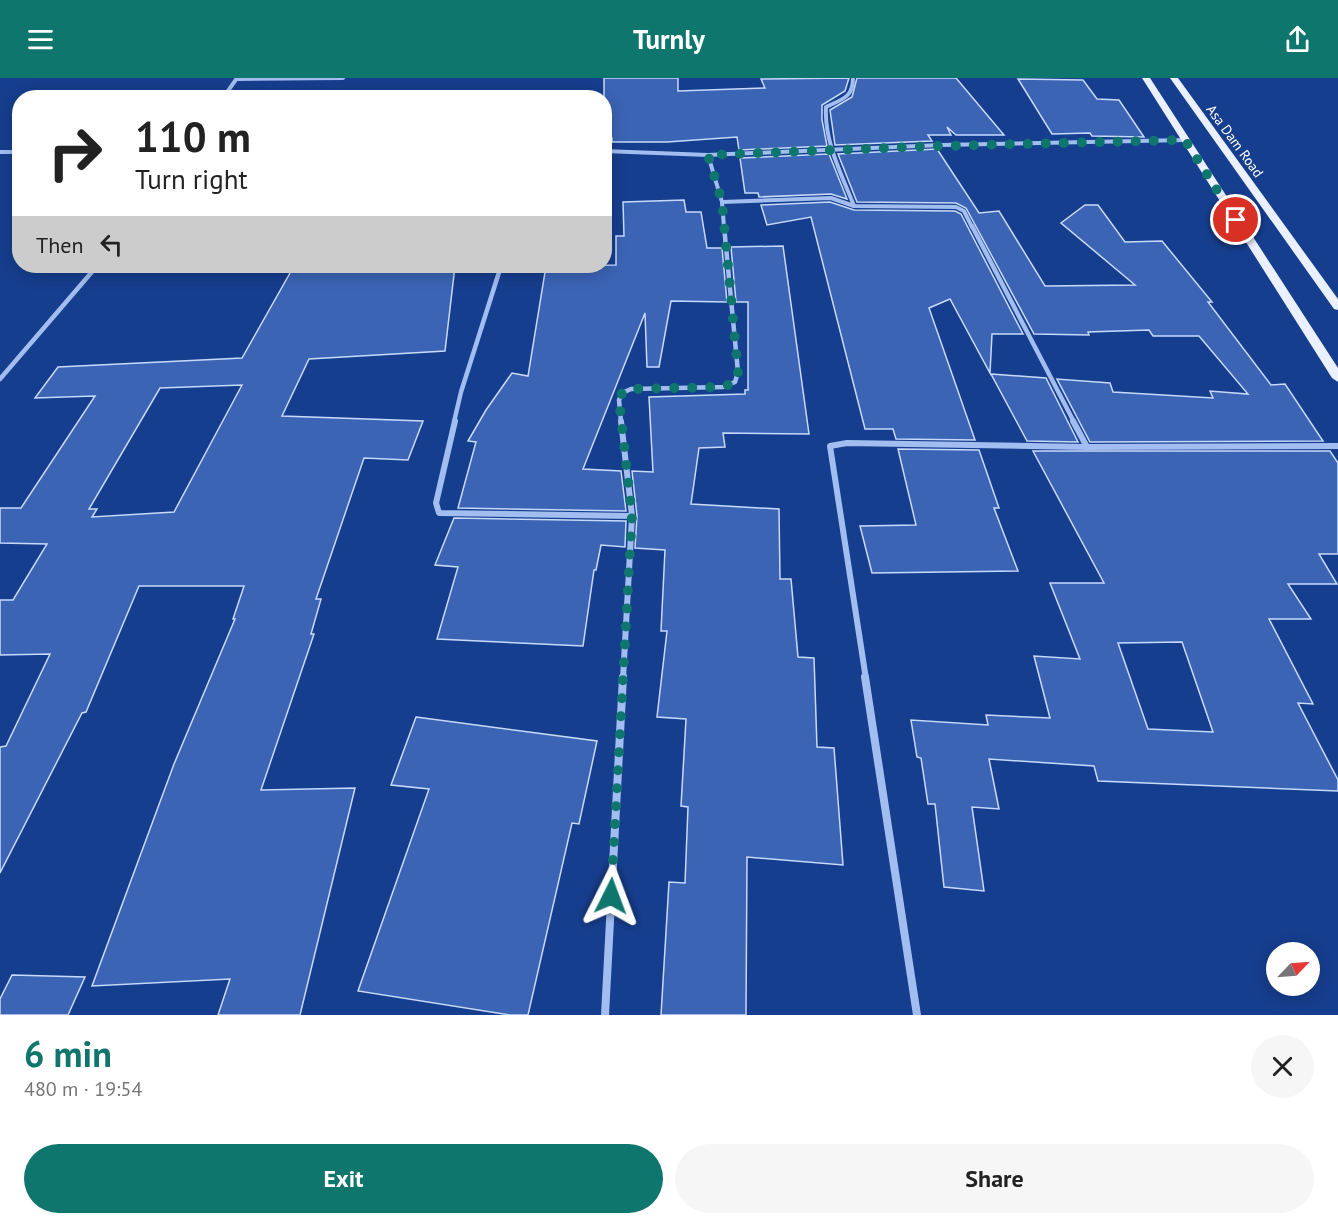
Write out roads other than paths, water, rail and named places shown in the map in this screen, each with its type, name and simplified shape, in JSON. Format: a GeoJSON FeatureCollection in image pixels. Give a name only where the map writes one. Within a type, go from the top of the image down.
{"type":"FeatureCollection","features":[{"type":"Feature","properties":{"kind":"main road"},"geometry":{"type":"LineString","coordinates":[[1146,78],[1338,378]]}},
{"type":"Feature","properties":{"kind":"main road","name":"Asa Dam Road"},"geometry":{"type":"LineString","coordinates":[[1173,78],[1338,307]]}},
{"type":"Feature","properties":{"kind":"street"},"geometry":{"type":"LineString","coordinates":[[237,78],[343,78]]}},
{"type":"Feature","properties":{"kind":"street"},"geometry":{"type":"LineString","coordinates":[[853,78],[853,90],[849,95],[826,107],[825,114],[832,151],[854,206]]}},
{"type":"Feature","properties":{"kind":"street"},"geometry":{"type":"LineString","coordinates":[[612,151],[708,155],[1185,140]]}},
{"type":"Feature","properties":{"kind":"street"},"geometry":{"type":"LineString","coordinates":[[605,1015],[632,516],[619,400],[622,393],[631,389],[723,387],[735,382],[738,372],[722,202],[708,155]]}},
{"type":"Feature","properties":{"kind":"street"},"geometry":{"type":"LineString","coordinates":[[722,202],[831,198],[854,206],[956,207],[964,211],[1087,447]]}},
{"type":"Feature","properties":{"kind":"street"},"geometry":{"type":"LineString","coordinates":[[0,379],[91,273]]}},
{"type":"Feature","properties":{"kind":"street"},"geometry":{"type":"LineString","coordinates":[[499,273],[461,392],[436,503],[439,513],[632,516]]}},
{"type":"Feature","properties":{"kind":"street"},"geometry":{"type":"LineString","coordinates":[[917,1015],[830,446],[847,443],[1087,447],[1338,446]]}}]}
